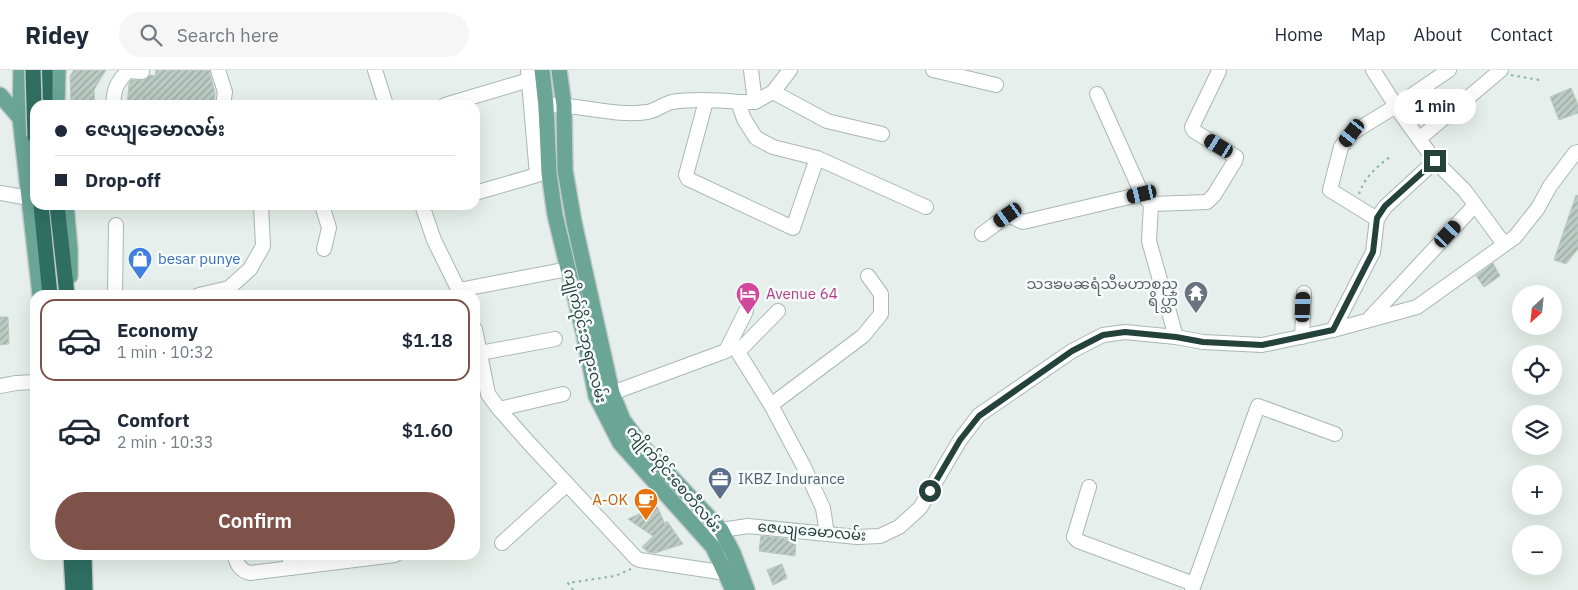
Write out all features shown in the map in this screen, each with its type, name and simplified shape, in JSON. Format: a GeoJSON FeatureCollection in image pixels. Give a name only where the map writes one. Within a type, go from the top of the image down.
{"type":"FeatureCollection","features":[{"type":"Feature","properties":{"kind":"highway"},"geometry":{"type":"LineString","coordinates":[[33,70],[34,100]]}},
{"type":"Feature","properties":{"kind":"highway"},"geometry":{"type":"LineString","coordinates":[[45,70],[45,100]]}},
{"type":"Feature","properties":{"kind":"highway"},"geometry":{"type":"LineString","coordinates":[[36,210],[49,290]]}},
{"type":"Feature","properties":{"kind":"highway"},"geometry":{"type":"LineString","coordinates":[[58,210],[66,290]]}},
{"type":"Feature","properties":{"kind":"highway"},"geometry":{"type":"LineString","coordinates":[[71,560],[73,590]]}},
{"type":"Feature","properties":{"kind":"highway"},"geometry":{"type":"LineString","coordinates":[[84,560],[85,590]]}},
{"type":"Feature","properties":{"kind":"main road"},"geometry":{"type":"LineString","coordinates":[[21,70],[30,149]]}},
{"type":"Feature","properties":{"kind":"main road"},"geometry":{"type":"LineString","coordinates":[[57,100],[58,70]]}},
{"type":"Feature","properties":{"kind":"main road","name":"ကျိုက်ဝိုင်းဘုရားလမ်း"},"geometry":{"type":"LineString","coordinates":[[542,70],[546,105],[549,173],[556,215],[596,396],[620,444],[713,547],[733,590]]}},
{"type":"Feature","properties":{"kind":"main road","name":"ကျိုက်ဝိုင်းစေတီလမ်း"},"geometry":{"type":"LineString","coordinates":[[559,70],[564,105],[565,170],[612,392],[624,420],[637,440],[721,530],[733,553],[748,590]]}},
{"type":"Feature","properties":{"kind":"main road"},"geometry":{"type":"LineString","coordinates":[[0,95],[27,117]]}},
{"type":"Feature","properties":{"kind":"main road"},"geometry":{"type":"LineString","coordinates":[[35,210],[40,290]]}},
{"type":"Feature","properties":{"kind":"main road"},"geometry":{"type":"LineString","coordinates":[[66,210],[72,290]]}},
{"type":"Feature","properties":{"kind":"main road"},"geometry":{"type":"LineString","coordinates":[[567,264],[582,255]]}},
{"type":"Feature","properties":{"kind":"main road"},"geometry":{"type":"LineString","coordinates":[[584,335],[599,332]]}},
{"type":"Feature","properties":{"kind":"street"},"geometry":{"type":"LineString","coordinates":[[113,100],[114,89],[128,70],[142,72]]}},
{"type":"Feature","properties":{"kind":"street"},"geometry":{"type":"LineString","coordinates":[[218,70],[225,92],[224,100]]}},
{"type":"Feature","properties":{"kind":"street"},"geometry":{"type":"LineString","coordinates":[[375,70],[384,100]]}},
{"type":"Feature","properties":{"kind":"street"},"geometry":{"type":"LineString","coordinates":[[751,70],[755,102]]}},
{"type":"Feature","properties":{"kind":"street"},"geometry":{"type":"LineString","coordinates":[[546,105],[564,105],[621,112],[648,112],[671,102],[755,102],[773,92],[790,70]]}},
{"type":"Feature","properties":{"kind":"street"},"geometry":{"type":"LineString","coordinates":[[933,70],[996,85]]}},
{"type":"Feature","properties":{"kind":"street"},"geometry":{"type":"LineString","coordinates":[[1373,70],[1435,161],[1465,191],[1504,244]]}},
{"type":"Feature","properties":{"kind":"street"},"geometry":{"type":"LineString","coordinates":[[1377,218],[1330,190],[1341,146],[1352,133],[1449,70]]}},
{"type":"Feature","properties":{"kind":"street"},"geometry":{"type":"LineString","coordinates":[[982,234],[1008,215],[1023,222],[1146,199],[1207,202],[1214,195],[1236,157],[1194,131],[1192,127],[1219,71]]}},
{"type":"Feature","properties":{"kind":"street"},"geometry":{"type":"LineString","coordinates":[[1419,139],[1506,72]]}},
{"type":"Feature","properties":{"kind":"street"},"geometry":{"type":"LineString","coordinates":[[459,100],[529,75],[537,175],[480,192]]}},
{"type":"Feature","properties":{"kind":"street"},"geometry":{"type":"LineString","coordinates":[[773,92],[827,121],[882,134]]}},
{"type":"Feature","properties":{"kind":"street"},"geometry":{"type":"LineString","coordinates":[[1097,94],[1146,199],[1149,241],[1176,337]]}},
{"type":"Feature","properties":{"kind":"street"},"geometry":{"type":"LineString","coordinates":[[706,101],[686,175],[688,179],[793,228],[817,158]]}},
{"type":"Feature","properties":{"kind":"street"},"geometry":{"type":"LineString","coordinates":[[738,102],[744,119],[756,138],[774,147],[817,158],[926,207]]}},
{"type":"Feature","properties":{"kind":"street","name":"ဇေယျခေမာလမ်း"},"geometry":{"type":"LineString","coordinates":[[721,530],[748,526],[857,537],[880,536],[899,526],[920,508],[960,440],[979,416],[1072,351],[1103,335],[1125,332],[1176,337],[1203,342],[1262,345],[1333,330],[1417,307],[1515,237],[1538,208],[1550,186],[1574,153],[1578,152]]}},
{"type":"Feature","properties":{"kind":"street"},"geometry":{"type":"LineString","coordinates":[[1333,330],[1373,252],[1377,218],[1385,206],[1435,161]]}},
{"type":"Feature","properties":{"kind":"street"},"geometry":{"type":"LineString","coordinates":[[0,193],[30,201]]}},
{"type":"Feature","properties":{"kind":"street"},"geometry":{"type":"LineString","coordinates":[[1368,320],[1475,205]]}},
{"type":"Feature","properties":{"kind":"street"},"geometry":{"type":"LineString","coordinates":[[220,290],[229,288],[250,269],[263,246],[261,210]]}},
{"type":"Feature","properties":{"kind":"street"},"geometry":{"type":"LineString","coordinates":[[324,210],[329,228],[324,249]]}},
{"type":"Feature","properties":{"kind":"street"},"geometry":{"type":"LineString","coordinates":[[427,210],[434,240],[459,290]]}},
{"type":"Feature","properties":{"kind":"street"},"geometry":{"type":"LineString","coordinates":[[115,290],[116,225]]}},
{"type":"Feature","properties":{"kind":"street"},"geometry":{"type":"LineString","coordinates":[[471,290],[567,264]]}},
{"type":"Feature","properties":{"kind":"street"},"geometry":{"type":"LineString","coordinates":[[772,405],[863,336],[881,314],[881,294],[868,276]]}},
{"type":"Feature","properties":{"kind":"street"},"geometry":{"type":"LineString","coordinates":[[1302,337],[1304,293]]}},
{"type":"Feature","properties":{"kind":"street"},"geometry":{"type":"LineString","coordinates":[[598,400],[612,392],[726,351],[746,311]]}},
{"type":"Feature","properties":{"kind":"street"},"geometry":{"type":"LineString","coordinates":[[778,311],[738,352],[772,405],[803,465],[823,508],[828,534]]}},
{"type":"Feature","properties":{"kind":"street"},"geometry":{"type":"LineString","coordinates":[[555,338],[480,353],[488,394],[499,409],[636,558],[726,573]]}},
{"type":"Feature","properties":{"kind":"street"},"geometry":{"type":"LineString","coordinates":[[0,386],[30,382]]}},
{"type":"Feature","properties":{"kind":"street"},"geometry":{"type":"LineString","coordinates":[[499,409],[563,394]]}},
{"type":"Feature","properties":{"kind":"street"},"geometry":{"type":"LineString","coordinates":[[1089,487],[1074,538],[1193,587],[1258,406],[1335,434]]}},
{"type":"Feature","properties":{"kind":"street"},"geometry":{"type":"LineString","coordinates":[[502,543],[567,484]]}},
{"type":"Feature","properties":{"kind":"street"},"geometry":{"type":"LineString","coordinates":[[707,539],[721,530]]}},
{"type":"Feature","properties":{"kind":"street"},"geometry":{"type":"LineString","coordinates":[[236,560],[237,564],[245,572],[250,573],[290,562],[320,560]]}},
{"type":"Feature","properties":{"kind":"path"},"geometry":{"type":"LineString","coordinates":[[1506,72],[1538,80]]}},
{"type":"Feature","properties":{"kind":"path"},"geometry":{"type":"LineString","coordinates":[[1356,206],[1362,186],[1372,170],[1391,156]]}},
{"type":"Feature","properties":{"kind":"path"},"geometry":{"type":"LineString","coordinates":[[573,590],[568,583],[615,576],[629,571],[640,560]]}},
{"type":"Feature","properties":{"kind":"building"},"geometry":{"type":"Polygon","coordinates":[[[74,70],[106,70],[94,90],[95,100],[71,100],[70,76],[74,70]]]}},
{"type":"Feature","properties":{"kind":"building"},"geometry":{"type":"Polygon","coordinates":[[[156,70],[209,70],[215,93],[214,100],[127,100],[131,80],[145,80],[150,75],[155,76],[156,70]]]}},
{"type":"Feature","properties":{"kind":"building"},"geometry":{"type":"Polygon","coordinates":[[[1571,88],[1578,105],[1578,113],[1559,120],[1550,97],[1571,88]]]}},
{"type":"Feature","properties":{"kind":"building"},"geometry":{"type":"Polygon","coordinates":[[[1576,195],[1578,196],[1578,249],[1566,264],[1554,260],[1576,195]]]}},
{"type":"Feature","properties":{"kind":"building"},"geometry":{"type":"Polygon","coordinates":[[[1493,263],[1500,276],[1484,287],[1476,276],[1493,263]]]}},
{"type":"Feature","properties":{"kind":"building"},"geometry":{"type":"Polygon","coordinates":[[[0,317],[8,317],[9,344],[0,345],[0,317]]]}},
{"type":"Feature","properties":{"kind":"building"},"geometry":{"type":"Polygon","coordinates":[[[657,506],[665,524],[667,521],[683,544],[655,553],[648,552],[642,547],[653,536],[628,519],[657,506]]]}},
{"type":"Feature","properties":{"kind":"building"},"geometry":{"type":"Polygon","coordinates":[[[761,536],[796,540],[795,556],[759,551],[761,536]]]}},
{"type":"Feature","properties":{"kind":"building"},"geometry":{"type":"Polygon","coordinates":[[[782,564],[787,578],[773,585],[767,570],[782,564]]]}},
{"type":"Feature","properties":{"kind":"place","name":"besar punye"},"geometry":{"type":"Point","coordinates":[140,280]}},
{"type":"Feature","properties":{"kind":"place","name":"သဒၶမၼရံသီမဟာစည္ ရိပ္သာ"},"geometry":{"type":"Point","coordinates":[1196,314]}},
{"type":"Feature","properties":{"kind":"place","name":"Avenue 64"},"geometry":{"type":"Point","coordinates":[748,315]}},
{"type":"Feature","properties":{"kind":"place","name":"IKBZ Indurance"},"geometry":{"type":"Point","coordinates":[720,500]}},
{"type":"Feature","properties":{"kind":"place","name":"A-OK"},"geometry":{"type":"Point","coordinates":[646,521]}},
{"type":"Feature","properties":{"kind":"route"},"geometry":{"type":"LineString","coordinates":[[930,491],[960,440],[979,416],[1072,351],[1103,335],[1125,332],[1176,337],[1203,342],[1262,345],[1333,330],[1373,252],[1377,218],[1385,206],[1435,161]]}}]}
